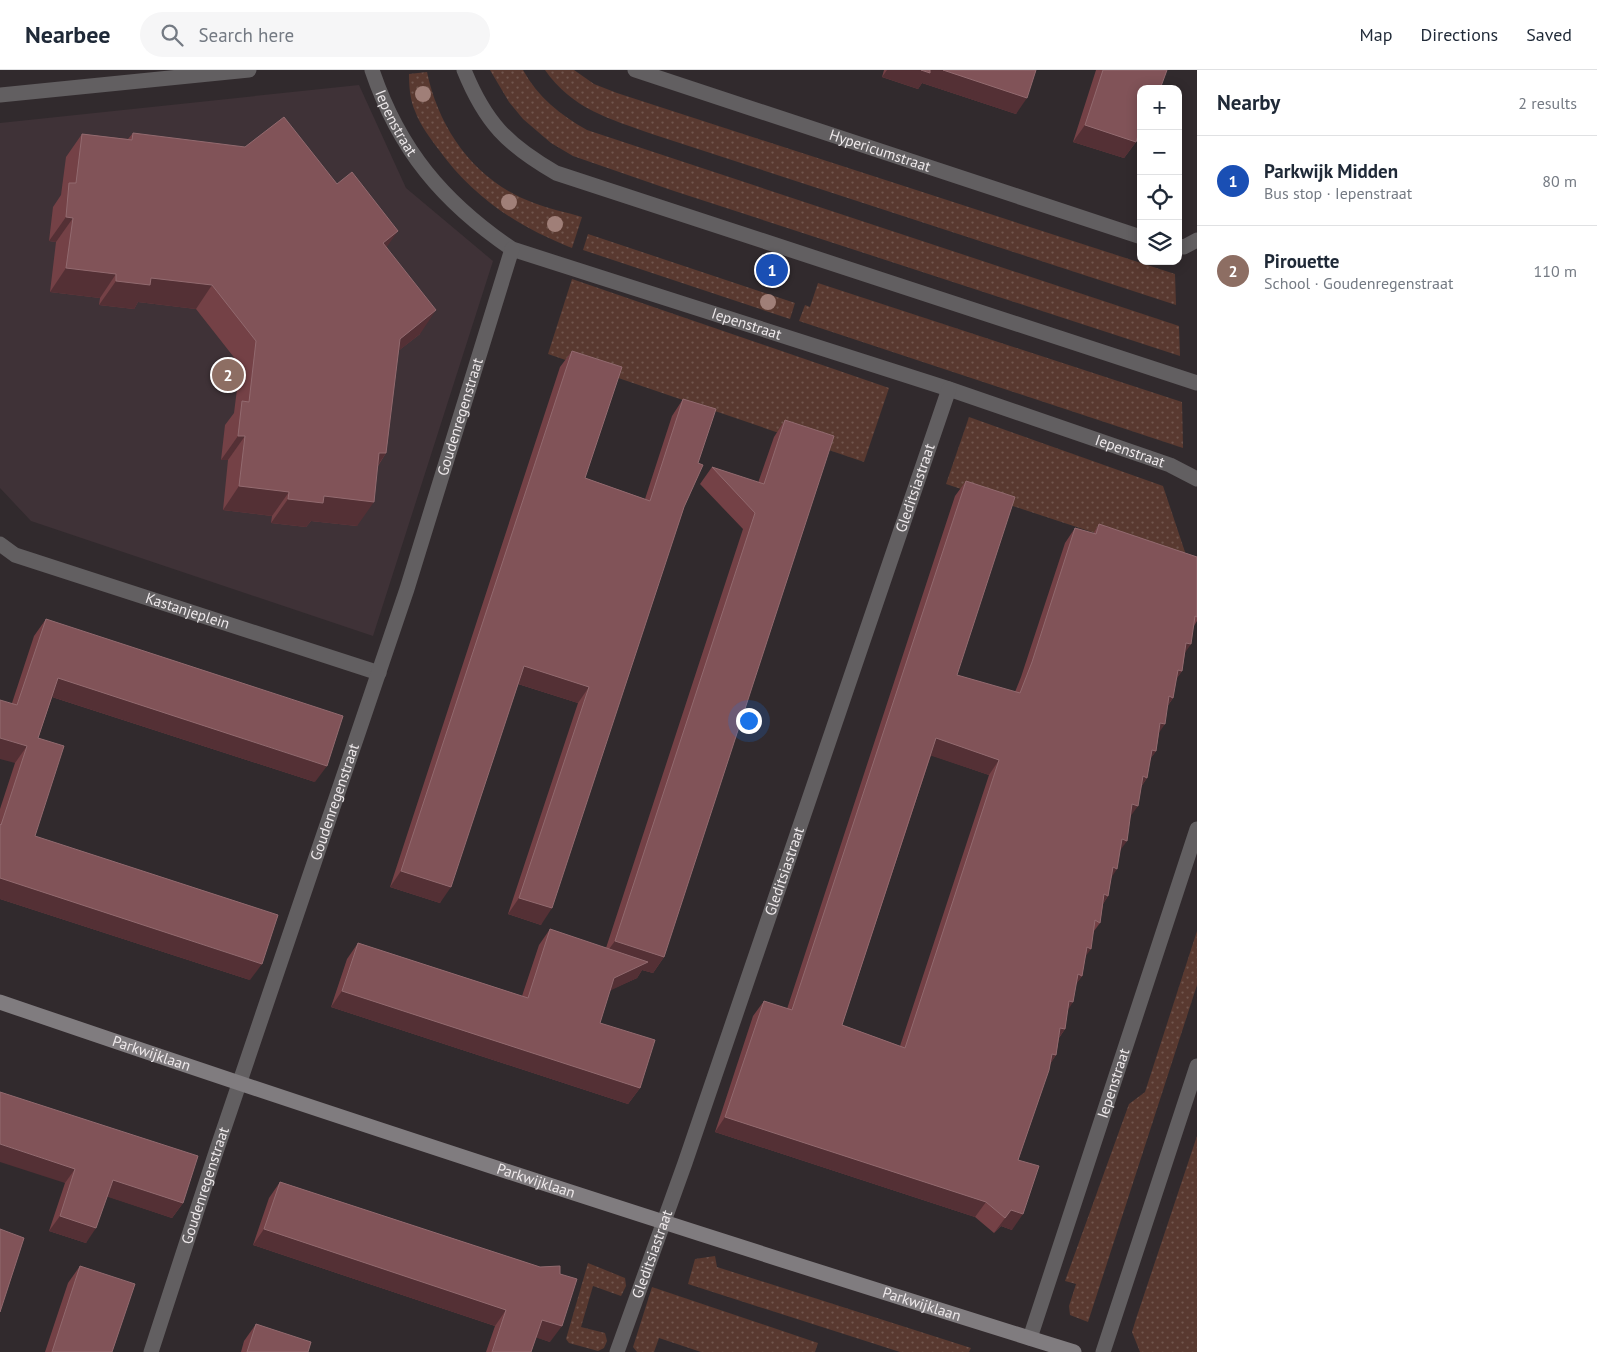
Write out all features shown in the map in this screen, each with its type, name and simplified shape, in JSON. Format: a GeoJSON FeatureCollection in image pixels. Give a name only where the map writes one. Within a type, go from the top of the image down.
{"type":"FeatureCollection","features":[{"type":"Feature","properties":{"kind":"street"},"geometry":{"type":"LineString","coordinates":[[0,95],[249,70]]}},
{"type":"Feature","properties":{"kind":"street","name":"Iepenstraat"},"geometry":{"type":"LineString","coordinates":[[372,70],[379,93],[393,122],[409,150],[426,172],[463,211],[486,231],[512,249],[949,389],[1170,465],[1197,479]]}},
{"type":"Feature","properties":{"kind":"street"},"geometry":{"type":"LineString","coordinates":[[464,70],[474,94],[486,115],[502,134],[529,158],[556,173],[1197,383]]}},
{"type":"Feature","properties":{"kind":"street","name":"Hypericumstraat"},"geometry":{"type":"LineString","coordinates":[[636,70],[1137,236]]}},
{"type":"Feature","properties":{"kind":"street"},"geometry":{"type":"LineString","coordinates":[[1182,247],[1197,240]]}},
{"type":"Feature","properties":{"kind":"street","name":"Goudenregenstraat"},"geometry":{"type":"LineString","coordinates":[[151,1352],[217,1149],[408,589],[512,249]]}},
{"type":"Feature","properties":{"kind":"street","name":"Gleditsiastraat"},"geometry":{"type":"LineString","coordinates":[[617,1352],[685,1163],[949,389]]}},
{"type":"Feature","properties":{"kind":"street","name":"Kastanjeplein"},"geometry":{"type":"LineString","coordinates":[[0,544],[16,555],[379,672]]}},
{"type":"Feature","properties":{"kind":"street","name":"Iepenstraat"},"geometry":{"type":"LineString","coordinates":[[1030,1338],[1197,829]]}},
{"type":"Feature","properties":{"kind":"street","name":"Parkwijklaan"},"geometry":{"type":"LineString","coordinates":[[0,1002],[240,1084],[663,1222],[1074,1352]]}},
{"type":"Feature","properties":{"kind":"street"},"geometry":{"type":"LineString","coordinates":[[1103,1352],[1197,1066]]}},
{"type":"Feature","properties":{"kind":"shaded area"},"geometry":{"type":"Polygon","coordinates":[[[490,70],[523,70],[536,89],[550,104],[587,130],[1179,326],[1180,356],[674,191],[573,156],[551,143],[523,119],[509,102],[490,70]]]}},
{"type":"Feature","properties":{"kind":"shaded area"},"geometry":{"type":"Polygon","coordinates":[[[545,70],[574,70],[594,84],[617,93],[1137,262],[1137,265],[1147,265],[1175,274],[1176,305],[621,123],[580,103],[556,83],[545,70]]]}},
{"type":"Feature","properties":{"kind":"shaded area"},"geometry":{"type":"Polygon","coordinates":[[[427,72],[441,114],[451,133],[478,168],[494,182],[513,194],[540,205],[582,217],[572,248],[533,230],[498,209],[452,167],[422,126],[412,102],[409,74],[427,72]]]}},
{"type":"Feature","properties":{"kind":"shaded area"},"geometry":{"type":"Polygon","coordinates":[[[359,85],[406,188],[493,261],[373,636],[31,521],[0,488],[0,123],[359,85]]]}},
{"type":"Feature","properties":{"kind":"shaded area"},"geometry":{"type":"Polygon","coordinates":[[[588,234],[795,303],[790,319],[583,250],[588,234]]]}},
{"type":"Feature","properties":{"kind":"shaded area"},"geometry":{"type":"Polygon","coordinates":[[[572,279],[889,388],[864,462],[548,354],[572,279]]]}},
{"type":"Feature","properties":{"kind":"shaded area"},"geometry":{"type":"Polygon","coordinates":[[[818,283],[1182,402],[1183,448],[799,321],[805,305],[810,307],[818,283]]]}},
{"type":"Feature","properties":{"kind":"shaded area"},"geometry":{"type":"Polygon","coordinates":[[[969,417],[1163,486],[1189,564],[946,484],[969,417]]]}},
{"type":"Feature","properties":{"kind":"shaded area"},"geometry":{"type":"Polygon","coordinates":[[[1197,931],[1197,985],[1088,1322],[1070,1315],[1069,1306],[1076,1284],[1065,1281],[1129,1104],[1145,1092],[1197,931]]]}},
{"type":"Feature","properties":{"kind":"shaded area"},"geometry":{"type":"Polygon","coordinates":[[[1197,1136],[1197,1352],[1140,1352],[1132,1332],[1197,1136]]]}},
{"type":"Feature","properties":{"kind":"shaded area"},"geometry":{"type":"Polygon","coordinates":[[[715,1256],[717,1267],[971,1348],[969,1352],[900,1352],[688,1284],[695,1259],[715,1256]]]}},
{"type":"Feature","properties":{"kind":"shaded area"},"geometry":{"type":"Polygon","coordinates":[[[588,1263],[625,1278],[626,1286],[621,1296],[593,1286],[581,1327],[605,1333],[607,1341],[604,1348],[598,1351],[569,1343],[566,1339],[588,1263]]]}},
{"type":"Feature","properties":{"kind":"shaded area"},"geometry":{"type":"Polygon","coordinates":[[[652,1287],[818,1343],[815,1352],[701,1352],[659,1338],[654,1352],[637,1352],[633,1347],[652,1287]]]}},
{"type":"Feature","properties":{"kind":"building"},"geometry":{"type":"Polygon","coordinates":[[[943,70],[1036,70],[1027,98],[943,70]]]}},
{"type":"Feature","properties":{"kind":"building"},"geometry":{"type":"Polygon","coordinates":[[[1103,70],[1167,70],[1161,85],[1137,85],[1136,142],[1085,125],[1103,70]]]}},
{"type":"Feature","properties":{"kind":"building"},"geometry":{"type":"Polygon","coordinates":[[[284,117],[337,184],[352,172],[398,231],[383,243],[436,310],[400,339],[386,453],[379,453],[374,502],[324,496],[323,503],[288,499],[289,492],[239,486],[245,436],[238,436],[242,401],[249,402],[256,341],[212,285],[151,278],[150,285],[116,281],[116,274],[66,268],[73,218],[66,217],[69,183],[76,183],[82,134],[132,140],[133,133],[245,147],[284,117]]]}},
{"type":"Feature","properties":{"kind":"building"},"geometry":{"type":"Polygon","coordinates":[[[572,351],[622,367],[585,478],[650,501],[683,399],[716,409],[698,463],[703,465],[684,507],[552,908],[519,898],[589,687],[524,666],[451,887],[401,871],[572,351]]]}},
{"type":"Feature","properties":{"kind":"building"},"geometry":{"type":"Polygon","coordinates":[[[785,420],[834,436],[664,957],[615,941],[755,513],[712,467],[764,484],[785,420]]]}},
{"type":"Feature","properties":{"kind":"building"},"geometry":{"type":"Polygon","coordinates":[[[966,481],[1015,497],[957,675],[1020,693],[1032,662],[1075,528],[1096,534],[1099,524],[1197,557],[1197,617],[1195,616],[1191,644],[1186,643],[1182,671],[1178,670],[1173,698],[1169,696],[1165,724],[1160,723],[1156,751],[1152,750],[1147,778],[1143,776],[1138,806],[1132,804],[1127,841],[1122,839],[1117,869],[1113,867],[1108,896],[1104,894],[1100,923],[1095,920],[1091,949],[1087,947],[1082,976],[1078,974],[1073,1002],[1069,1001],[1065,1029],[1060,1028],[1056,1055],[1052,1054],[1049,1070],[1018,1160],[1039,1166],[1023,1214],[1011,1210],[1005,1218],[986,1202],[725,1117],[764,1001],[792,1010],[966,481]],[[936,738],[842,1025],[905,1048],[999,760],[936,738]]]}},
{"type":"Feature","properties":{"kind":"building"},"geometry":{"type":"Polygon","coordinates":[[[46,619],[343,716],[327,766],[58,678],[38,738],[64,746],[35,836],[278,915],[262,964],[0,878],[0,824],[27,746],[0,738],[0,700],[17,705],[46,619]]]}},
{"type":"Feature","properties":{"kind":"building"},"geometry":{"type":"Polygon","coordinates":[[[550,929],[648,962],[614,978],[600,1023],[655,1040],[640,1088],[342,991],[358,943],[528,998],[550,929]]]}},
{"type":"Feature","properties":{"kind":"building"},"geometry":{"type":"Polygon","coordinates":[[[0,1092],[198,1156],[183,1203],[113,1180],[96,1228],[60,1216],[75,1169],[0,1144],[0,1092]]]}},
{"type":"Feature","properties":{"kind":"building"},"geometry":{"type":"Polygon","coordinates":[[[280,1182],[540,1267],[560,1266],[560,1274],[577,1279],[562,1326],[542,1320],[531,1352],[492,1352],[506,1310],[264,1229],[280,1182]]]}},
{"type":"Feature","properties":{"kind":"building"},"geometry":{"type":"Polygon","coordinates":[[[0,1229],[24,1238],[0,1312],[0,1229]]]}},
{"type":"Feature","properties":{"kind":"building"},"geometry":{"type":"Polygon","coordinates":[[[80,1266],[135,1284],[112,1352],[52,1352],[80,1266]]]}},
{"type":"Feature","properties":{"kind":"building"},"geometry":{"type":"Polygon","coordinates":[[[256,1324],[311,1342],[308,1352],[247,1352],[256,1324]]]}},
{"type":"Feature","properties":{"kind":"place","name":"Parkwijk Midden"},"geometry":{"type":"Point","coordinates":[772,270]}},
{"type":"Feature","properties":{"kind":"place","name":"Pirouette"},"geometry":{"type":"Point","coordinates":[228,375]}}]}
